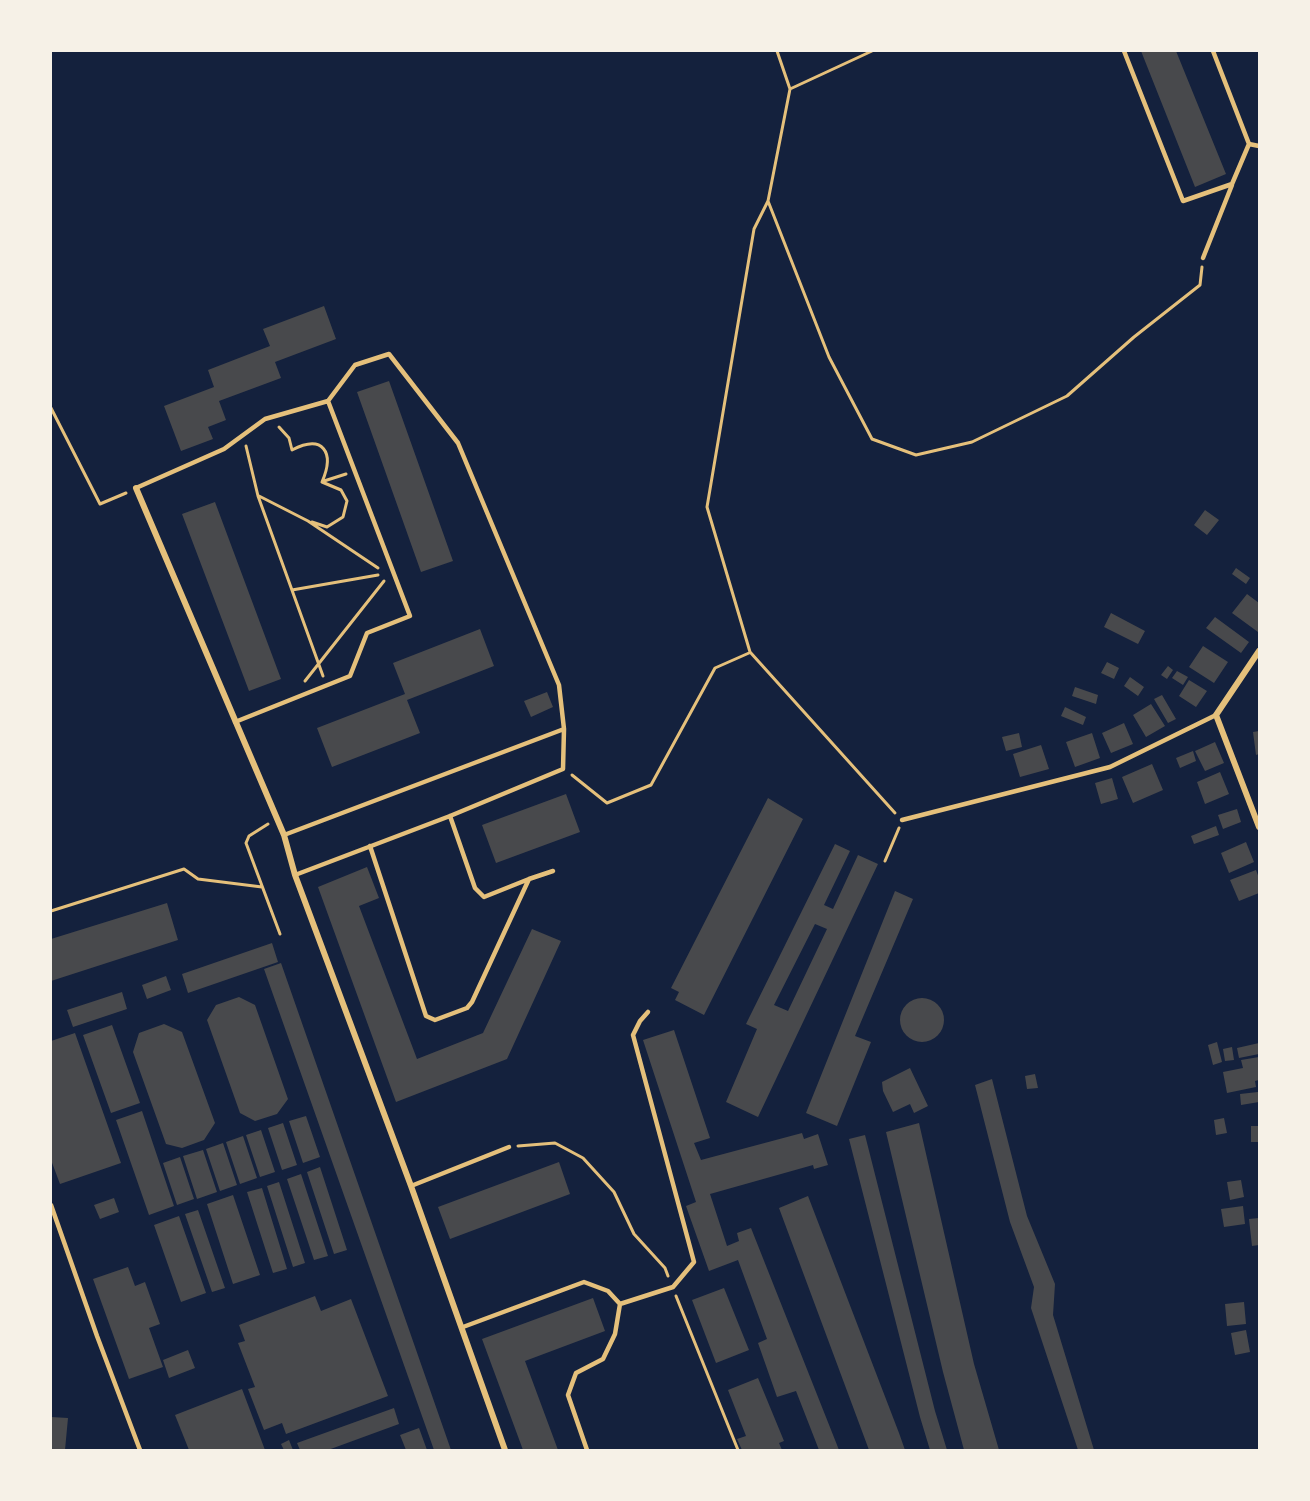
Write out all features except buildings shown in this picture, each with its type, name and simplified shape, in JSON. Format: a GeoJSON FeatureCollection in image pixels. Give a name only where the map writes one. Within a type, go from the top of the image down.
{"type":"FeatureCollection","features":[{"type":"Feature","properties":{"kind":"street"},"geometry":{"type":"LineString","coordinates":[[136,488],[284,835],[295,875],[463,1328],[505,1450]]}},
{"type":"Feature","properties":{"kind":"street"},"geometry":{"type":"LineString","coordinates":[[1259,651],[1216,715],[1259,827]]}},
{"type":"Feature","properties":{"kind":"lane"},"geometry":{"type":"LineString","coordinates":[[1124,51],[1183,201],[1232,184]]}},
{"type":"Feature","properties":{"kind":"lane"},"geometry":{"type":"LineString","coordinates":[[1203,258],[1249,144],[1213,51]]}},
{"type":"Feature","properties":{"kind":"lane"},"geometry":{"type":"LineString","coordinates":[[1249,144],[1259,146]]}},
{"type":"Feature","properties":{"kind":"lane"},"geometry":{"type":"LineString","coordinates":[[136,488],[224,449],[265,419],[328,401],[355,365],[389,354],[458,443],[560,686],[564,729],[563,769],[450,816],[295,875]]}},
{"type":"Feature","properties":{"kind":"lane"},"geometry":{"type":"LineString","coordinates":[[235,722],[350,676],[367,633],[410,616],[328,401]]}},
{"type":"Feature","properties":{"kind":"lane"},"geometry":{"type":"LineString","coordinates":[[902,820],[1110,767],[1216,715]]}},
{"type":"Feature","properties":{"kind":"lane"},"geometry":{"type":"LineString","coordinates":[[284,835],[564,729]]}},
{"type":"Feature","properties":{"kind":"lane"},"geometry":{"type":"LineString","coordinates":[[450,816],[475,888],[484,897],[553,871]]}},
{"type":"Feature","properties":{"kind":"lane"},"geometry":{"type":"LineString","coordinates":[[370,846],[426,1016],[435,1020],[467,1008],[472,1002],[529,879]]}},
{"type":"Feature","properties":{"kind":"lane"},"geometry":{"type":"LineString","coordinates":[[620,1304],[672,1287],[694,1262],[633,1035],[648,1012]]}},
{"type":"Feature","properties":{"kind":"lane"},"geometry":{"type":"LineString","coordinates":[[411,1186],[509,1147]]}},
{"type":"Feature","properties":{"kind":"lane"},"geometry":{"type":"LineString","coordinates":[[51,1206],[140,1450]]}},
{"type":"Feature","properties":{"kind":"lane"},"geometry":{"type":"LineString","coordinates":[[463,1328],[584,1282],[608,1291],[620,1304]]}},
{"type":"Feature","properties":{"kind":"lane"},"geometry":{"type":"LineString","coordinates":[[587,1450],[568,1395],[576,1373],[603,1359],[615,1334],[620,1304]]}},
{"type":"Feature","properties":{"kind":"path"},"geometry":{"type":"LineString","coordinates":[[777,51],[790,89],[768,201],[754,230],[707,507],[750,652],[902,820],[885,861]]}},
{"type":"Feature","properties":{"kind":"path"},"geometry":{"type":"LineString","coordinates":[[790,89],[872,51]]}},
{"type":"Feature","properties":{"kind":"path"},"geometry":{"type":"LineString","coordinates":[[768,201],[829,357],[872,439],[916,455],[972,442],[1067,396],[1134,337],[1200,285],[1203,258]]}},
{"type":"Feature","properties":{"kind":"path"},"geometry":{"type":"LineString","coordinates":[[51,408],[100,504],[136,488]]}},
{"type":"Feature","properties":{"kind":"path"},"geometry":{"type":"LineString","coordinates":[[273,426],[281,428],[289,438],[292,450],[304,444],[319,445],[323,448],[328,459],[328,469],[322,482]]}},
{"type":"Feature","properties":{"kind":"path"},"geometry":{"type":"LineString","coordinates":[[248,436],[246,447],[258,496],[327,685]]}},
{"type":"Feature","properties":{"kind":"path"},"geometry":{"type":"LineString","coordinates":[[322,482],[354,471]]}},
{"type":"Feature","properties":{"kind":"path"},"geometry":{"type":"LineString","coordinates":[[308,521],[327,527],[343,517],[347,501],[341,490],[322,482]]}},
{"type":"Feature","properties":{"kind":"path"},"geometry":{"type":"LineString","coordinates":[[258,496],[308,521],[378,568]]}},
{"type":"Feature","properties":{"kind":"path"},"geometry":{"type":"LineString","coordinates":[[292,590],[378,575]]}},
{"type":"Feature","properties":{"kind":"path"},"geometry":{"type":"LineString","coordinates":[[305,682],[384,581]]}},
{"type":"Feature","properties":{"kind":"path"},"geometry":{"type":"LineString","coordinates":[[563,769],[607,802],[651,785],[715,668],[750,652]]}},
{"type":"Feature","properties":{"kind":"path"},"geometry":{"type":"LineString","coordinates":[[277,818],[246,840],[280,934]]}},
{"type":"Feature","properties":{"kind":"path"},"geometry":{"type":"LineString","coordinates":[[51,911],[184,869],[198,879],[262,887]]}},
{"type":"Feature","properties":{"kind":"path"},"geometry":{"type":"LineString","coordinates":[[509,1147],[555,1143],[583,1158],[614,1192],[634,1234],[665,1268],[738,1450]]}}]}
